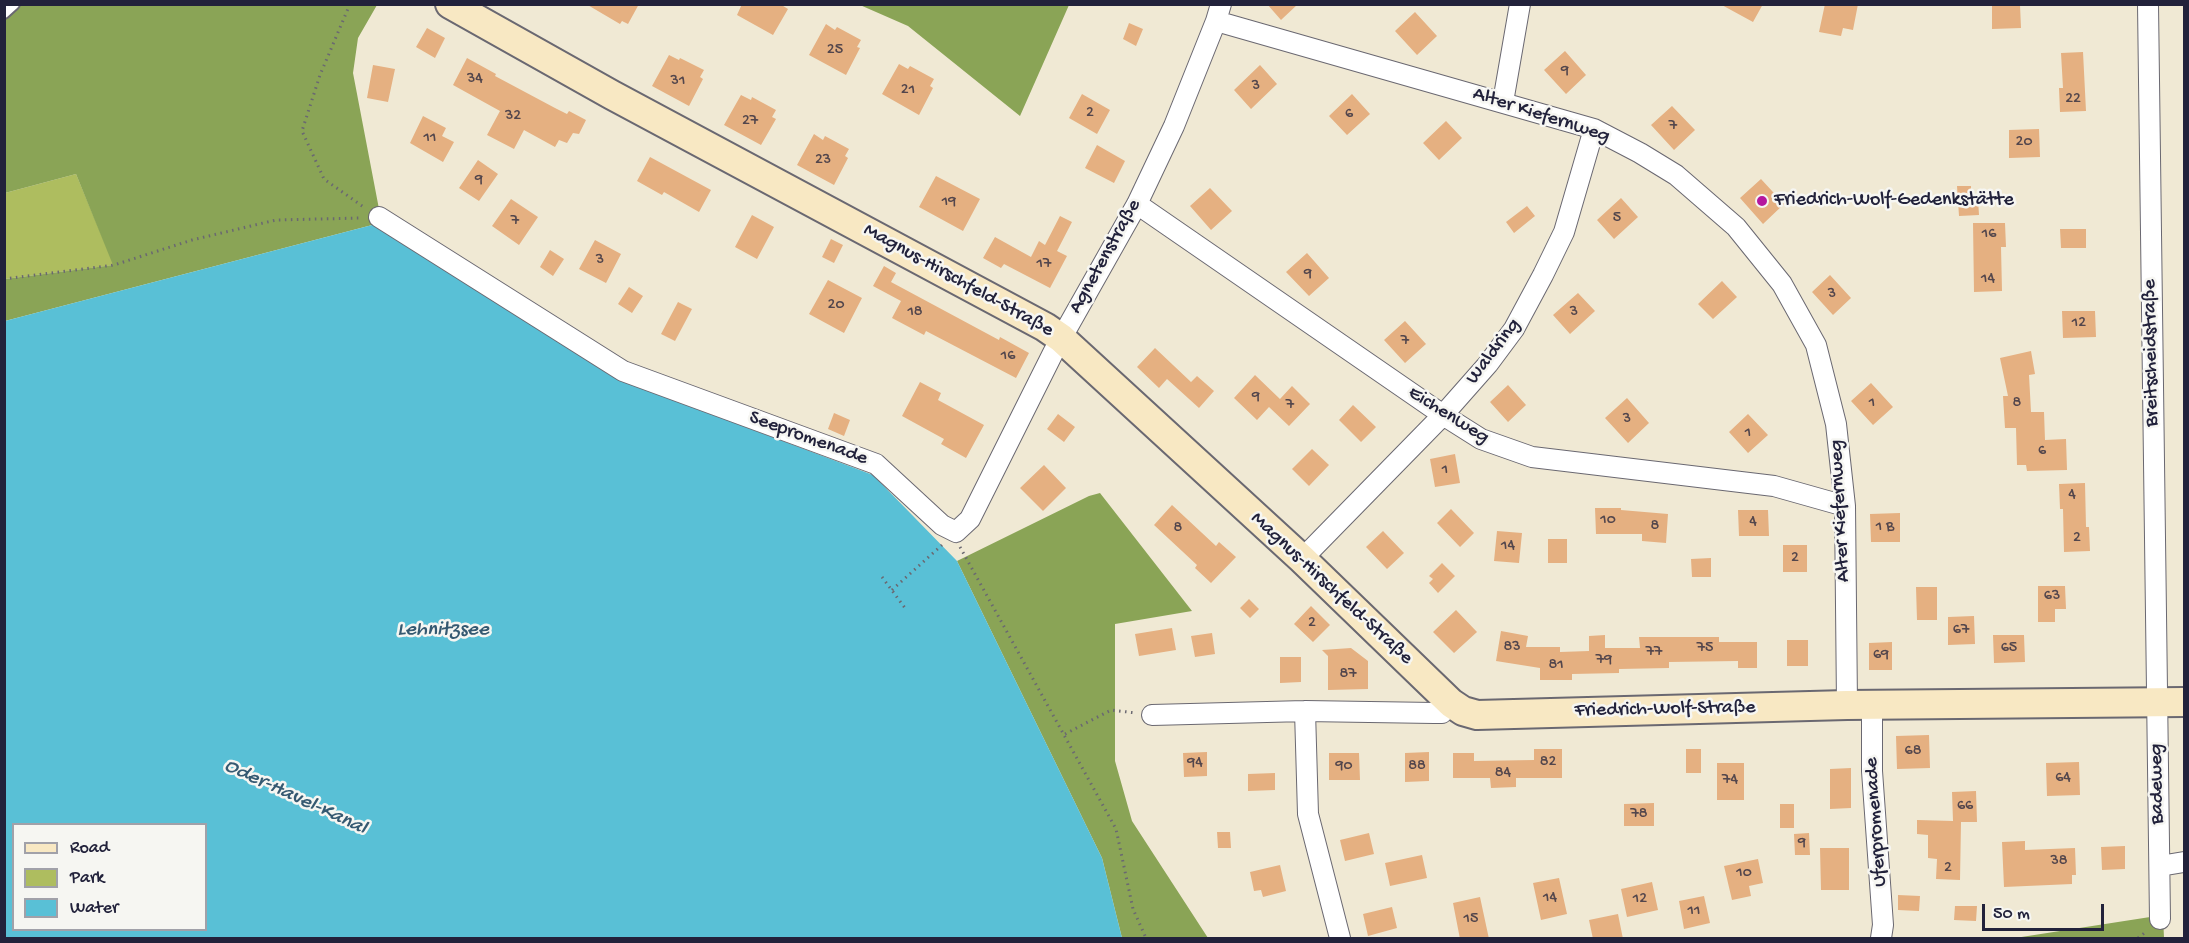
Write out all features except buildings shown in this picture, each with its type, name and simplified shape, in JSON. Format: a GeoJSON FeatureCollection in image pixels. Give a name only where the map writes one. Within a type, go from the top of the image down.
{"type":"FeatureCollection","features":[{"type":"Feature","properties":{"kind":"street","name":"Magnus-Hirschfeld-Straße"},"geometry":{"type":"LineString","coordinates":[[450,4],[612,95],[1034,320],[1061,338],[1302,560],[1450,703]]}},
{"type":"Feature","properties":{"kind":"street"},"geometry":{"type":"LineString","coordinates":[[1503,102],[1520,4]]}},
{"type":"Feature","properties":{"kind":"street","name":"Breitscheidstraße"},"geometry":{"type":"LineString","coordinates":[[2148,4],[2157,702]]}},
{"type":"Feature","properties":{"kind":"street","name":"Agnetenstraße"},"geometry":{"type":"LineString","coordinates":[[952,535],[970,519],[1061,338],[1137,204],[1174,126],[1218,13]]}},
{"type":"Feature","properties":{"kind":"street","name":"Alter Kiefernweg"},"geometry":{"type":"LineString","coordinates":[[1218,13],[1594,129],[1676,175],[1736,227],[1782,284],[1816,345],[1836,424],[1845,506],[1859,705]]}},
{"type":"Feature","properties":{"kind":"street","name":"Waldring"},"geometry":{"type":"LineString","coordinates":[[1302,560],[1443,415],[1488,364],[1514,329],[1564,232],[1594,129]]}},
{"type":"Feature","properties":{"kind":"street","name":"Eichenweg"},"geometry":{"type":"LineString","coordinates":[[1137,204],[1481,439],[1532,457],[1774,486],[1845,506]]}},
{"type":"Feature","properties":{"kind":"street","name":"Seepromenade"},"geometry":{"type":"LineString","coordinates":[[379,218],[623,371],[876,464],[952,535]]}},
{"type":"Feature","properties":{"kind":"street","name":"Badeweg"},"geometry":{"type":"LineString","coordinates":[[2157,702],[2160,919]]}},
{"type":"Feature","properties":{"kind":"street","name":"Friedrich-Wolf-Straße"},"geometry":{"type":"LineString","coordinates":[[1450,703],[1463,711],[1476,715],[1859,705],[2184,702]]}},
{"type":"Feature","properties":{"kind":"street"},"geometry":{"type":"LineString","coordinates":[[1152,715],[1305,711],[1442,713],[1450,703]]}},
{"type":"Feature","properties":{"kind":"street","name":"Uferpromenade"},"geometry":{"type":"LineString","coordinates":[[1859,705],[1872,771],[1883,925],[1881,939]]}},
{"type":"Feature","properties":{"kind":"street"},"geometry":{"type":"LineString","coordinates":[[1305,711],[1308,814],[1340,939]]}},
{"type":"Feature","properties":{"kind":"street"},"geometry":{"type":"LineString","coordinates":[[2160,866],[2184,862]]}},
{"type":"Feature","properties":{"kind":"lane"},"geometry":{"type":"LineString","coordinates":[[4,13],[14,4]]}},
{"type":"Feature","properties":{"kind":"path"},"geometry":{"type":"LineString","coordinates":[[350,4],[320,75],[302,131],[324,179],[379,218]]}},
{"type":"Feature","properties":{"kind":"path"},"geometry":{"type":"LineString","coordinates":[[4,279],[114,265],[192,240],[276,219],[379,218]]}},
{"type":"Feature","properties":{"kind":"path"},"geometry":{"type":"LineString","coordinates":[[892,590],[952,535],[1116,829],[1133,909],[1146,939]]}},
{"type":"Feature","properties":{"kind":"path"},"geometry":{"type":"LineString","coordinates":[[882,577],[905,608]]}},
{"type":"Feature","properties":{"kind":"path"},"geometry":{"type":"LineString","coordinates":[[1065,734],[1111,710],[1152,715]]}},
{"type":"Feature","properties":{"kind":"green space"},"geometry":{"type":"Polygon","coordinates":[[[5,5],[377,5],[358,38],[353,73],[379,209],[376,224],[5,321],[5,279],[113,265],[76,174],[5,193],[5,5]]]}},
{"type":"Feature","properties":{"kind":"green space"},"geometry":{"type":"Polygon","coordinates":[[[860,5],[1069,5],[1020,116],[908,26],[860,5]]]}},
{"type":"Feature","properties":{"kind":"green space"},"geometry":{"type":"Polygon","coordinates":[[[76,174],[114,265],[5,279],[5,193],[76,174]]]}},
{"type":"Feature","properties":{"kind":"green space"},"geometry":{"type":"Polygon","coordinates":[[[1100,493],[1192,611],[1115,624],[1115,761],[1132,821],[1208,938],[1122,938],[1102,858],[957,561],[1089,496],[1100,493]]]}},
{"type":"Feature","properties":{"kind":"green space"},"geometry":{"type":"Polygon","coordinates":[[[2163,915],[2164,938],[2015,938],[2163,915]]]}},
{"type":"Feature","properties":{"kind":"water","name":"Lehnitzsee"},"geometry":{"type":"Polygon","coordinates":[[[376,224],[613,377],[873,475],[957,561],[1102,858],[1122,938],[5,938],[5,321],[376,224]]]}},
{"type":"Feature","properties":{"kind":"place","name":"Friedrich-Wolf-Gedenkstätte"},"geometry":{"type":"Point","coordinates":[1762,201]}},
{"type":"Feature","properties":{"kind":"water label","name":"Oder-Havel-Kanal"},"geometry":{"type":"Point","coordinates":[295,798]}}]}
